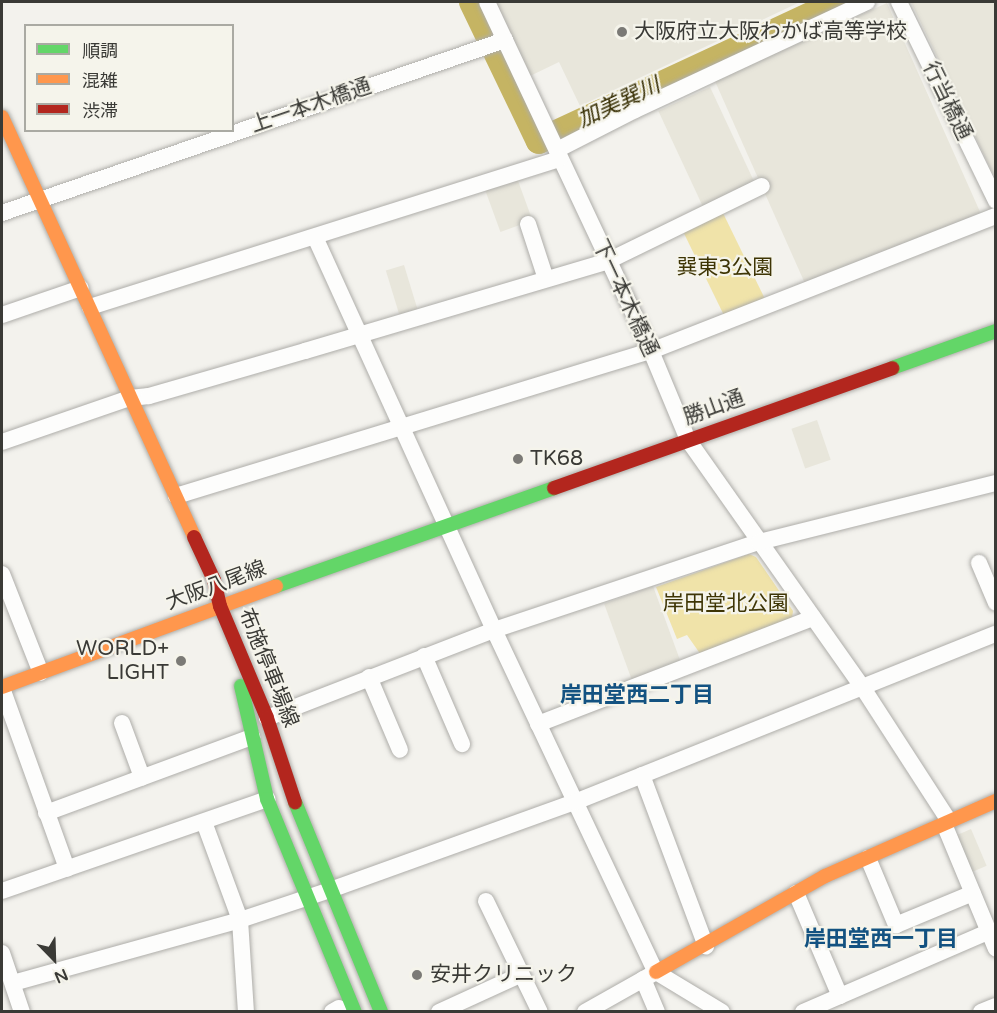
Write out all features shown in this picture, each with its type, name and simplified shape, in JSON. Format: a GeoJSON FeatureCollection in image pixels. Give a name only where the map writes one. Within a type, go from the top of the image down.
{"type":"FeatureCollection","features":[{"type":"Feature","properties":{"kind":"main road"},"geometry":{"type":"LineString","coordinates":[[2,117],[214,580],[220,606]]}},
{"type":"Feature","properties":{"kind":"main road","name":"勝山通"},"geometry":{"type":"LineString","coordinates":[[446,526],[996,331]]}},
{"type":"Feature","properties":{"kind":"main road","name":"大阪八尾線"},"geometry":{"type":"LineString","coordinates":[[2,687],[220,606],[446,526]]}},
{"type":"Feature","properties":{"kind":"main road","name":"布施停車場線"},"geometry":{"type":"LineString","coordinates":[[220,606],[267,718],[293,798],[381,1011]]}},
{"type":"Feature","properties":{"kind":"main road","name":"布施停車場線"},"geometry":{"type":"LineString","coordinates":[[220,606],[222,636],[243,692],[267,799],[309,897],[342,1010]]}},
{"type":"Feature","properties":{"kind":"main road"},"geometry":{"type":"LineString","coordinates":[[649,976],[706,946],[825,876],[996,801]]}},
{"type":"Feature","properties":{"kind":"street","name":"下一本木橋通"},"geometry":{"type":"LineString","coordinates":[[487,2],[496,43],[555,146],[651,351],[688,440],[863,688],[946,823],[996,949]]}},
{"type":"Feature","properties":{"kind":"street"},"geometry":{"type":"LineString","coordinates":[[90,307],[315,237],[555,146],[867,2]]}},
{"type":"Feature","properties":{"kind":"street","name":"行当橋通"},"geometry":{"type":"LineString","coordinates":[[899,2],[996,201]]}},
{"type":"Feature","properties":{"kind":"street","name":"上一本木橋通"},"geometry":{"type":"LineString","coordinates":[[2,213],[496,43]]}},
{"type":"Feature","properties":{"kind":"street"},"geometry":{"type":"LineString","coordinates":[[2,442],[130,398],[149,396],[608,261],[762,186]]}},
{"type":"Feature","properties":{"kind":"street"},"geometry":{"type":"LineString","coordinates":[[176,496],[651,351],[996,216]]}},
{"type":"Feature","properties":{"kind":"street"},"geometry":{"type":"LineString","coordinates":[[528,224],[546,279]]}},
{"type":"Feature","properties":{"kind":"street"},"geometry":{"type":"LineString","coordinates":[[315,237],[446,526],[575,802],[649,976],[657,1011]]}},
{"type":"Feature","properties":{"kind":"street"},"geometry":{"type":"LineString","coordinates":[[2,315],[81,288]]}},
{"type":"Feature","properties":{"kind":"street"},"geometry":{"type":"LineString","coordinates":[[267,718],[494,630],[759,542],[996,483]]}},
{"type":"Feature","properties":{"kind":"street"},"geometry":{"type":"LineString","coordinates":[[979,563],[996,603]]}},
{"type":"Feature","properties":{"kind":"street"},"geometry":{"type":"LineString","coordinates":[[2,574],[41,673]]}},
{"type":"Feature","properties":{"kind":"street"},"geometry":{"type":"LineString","coordinates":[[538,724],[813,618]]}},
{"type":"Feature","properties":{"kind":"street"},"geometry":{"type":"LineString","coordinates":[[13,983],[240,920],[330,890],[575,802],[996,634]]}},
{"type":"Feature","properties":{"kind":"street"},"geometry":{"type":"LineString","coordinates":[[424,656],[462,744]]}},
{"type":"Feature","properties":{"kind":"street"},"geometry":{"type":"LineString","coordinates":[[369,677],[400,750]]}},
{"type":"Feature","properties":{"kind":"street"},"geometry":{"type":"LineString","coordinates":[[2,687],[67,869]]}},
{"type":"Feature","properties":{"kind":"street"},"geometry":{"type":"LineString","coordinates":[[122,723],[142,777]]}},
{"type":"Feature","properties":{"kind":"street"},"geometry":{"type":"LineString","coordinates":[[46,813],[252,738]]}},
{"type":"Feature","properties":{"kind":"street"},"geometry":{"type":"LineString","coordinates":[[642,775],[706,946]]}},
{"type":"Feature","properties":{"kind":"street"},"geometry":{"type":"LineString","coordinates":[[2,891],[267,799]]}},
{"type":"Feature","properties":{"kind":"street"},"geometry":{"type":"LineString","coordinates":[[204,822],[240,920],[246,1011]]}},
{"type":"Feature","properties":{"kind":"street"},"geometry":{"type":"LineString","coordinates":[[868,858],[896,925],[973,893]]}},
{"type":"Feature","properties":{"kind":"street"},"geometry":{"type":"LineString","coordinates":[[796,893],[840,996]]}},
{"type":"Feature","properties":{"kind":"street"},"geometry":{"type":"LineString","coordinates":[[486,901],[520,975],[540,1011]]}},
{"type":"Feature","properties":{"kind":"street"},"geometry":{"type":"LineString","coordinates":[[803,1011],[988,932]]}},
{"type":"Feature","properties":{"kind":"street"},"geometry":{"type":"LineString","coordinates":[[2,953],[22,1011]]}},
{"type":"Feature","properties":{"kind":"street"},"geometry":{"type":"LineString","coordinates":[[439,1011],[520,975]]}},
{"type":"Feature","properties":{"kind":"street"},"geometry":{"type":"LineString","coordinates":[[585,1011],[649,976]]}},
{"type":"Feature","properties":{"kind":"street"},"geometry":{"type":"LineString","coordinates":[[649,976],[722,1011]]}},
{"type":"Feature","properties":{"kind":"street"},"geometry":{"type":"LineString","coordinates":[[981,1011],[996,1006]]}},
{"type":"Feature","properties":{"kind":"shaded area","name":"大阪府立大阪わかば高等学校"},"geometry":{"type":"Polygon","coordinates":[[[494,2],[800,2],[580,106],[559,62],[530,76],[494,2]]]}},
{"type":"Feature","properties":{"kind":"shaded area"},"geometry":{"type":"Polygon","coordinates":[[[911,2],[995,2],[995,178],[911,2]]]}},
{"type":"Feature","properties":{"kind":"shaded area"},"geometry":{"type":"Polygon","coordinates":[[[887,3],[981,213],[808,290],[714,80],[887,3]]]}},
{"type":"Feature","properties":{"kind":"shaded area"},"geometry":{"type":"Polygon","coordinates":[[[710,87],[755,184],[704,208],[658,111],[710,87]]]}},
{"type":"Feature","properties":{"kind":"shaded area"},"geometry":{"type":"Polygon","coordinates":[[[517,178],[532,220],[500,232],[485,190],[517,178]]]}},
{"type":"Feature","properties":{"kind":"shaded area"},"geometry":{"type":"Polygon","coordinates":[[[404,265],[418,310],[400,316],[386,271],[404,265]]]}},
{"type":"Feature","properties":{"kind":"shaded area"},"geometry":{"type":"Polygon","coordinates":[[[817,420],[831,460],[805,469],[791,429],[817,420]]]}},
{"type":"Feature","properties":{"kind":"shaded area"},"geometry":{"type":"Polygon","coordinates":[[[653,586],[681,662],[632,680],[604,604],[653,586]]]}},
{"type":"Feature","properties":{"kind":"shaded area"},"geometry":{"type":"Polygon","coordinates":[[[971,829],[987,866],[971,872],[955,836],[971,829]]]}},
{"type":"Feature","properties":{"kind":"green space","name":"巽東3公園"},"geometry":{"type":"Polygon","coordinates":[[[722,211],[765,299],[725,318],[682,230],[722,211]]]}},
{"type":"Feature","properties":{"kind":"green space","name":"岸田堂北公園"},"geometry":{"type":"Polygon","coordinates":[[[749,554],[756,557],[793,611],[792,618],[701,655],[687,635],[677,639],[656,587],[749,554]]]}},
{"type":"Feature","properties":{"kind":"waterway","name":"加美巽川"},"geometry":{"type":"LineString","coordinates":[[472,2],[539,141],[839,2]]}},
{"type":"Feature","properties":{"kind":"traffic: fast"},"geometry":{"type":"LineString","coordinates":[[892,368],[996,331]]}},
{"type":"Feature","properties":{"kind":"traffic: fast"},"geometry":{"type":"LineString","coordinates":[[276,586],[554,488]]}},
{"type":"Feature","properties":{"kind":"traffic: fast"},"geometry":{"type":"LineString","coordinates":[[241,686],[267,799],[355,1012]]}},
{"type":"Feature","properties":{"kind":"traffic: fast"},"geometry":{"type":"LineString","coordinates":[[295,802],[381,1012]]}},
{"type":"Feature","properties":{"kind":"traffic: slow"},"geometry":{"type":"LineString","coordinates":[[2,117],[194,537]]}},
{"type":"Feature","properties":{"kind":"traffic: slow"},"geometry":{"type":"LineString","coordinates":[[2,687],[276,586]]}},
{"type":"Feature","properties":{"kind":"traffic: slow"},"geometry":{"type":"LineString","coordinates":[[656,972],[825,876],[996,801]]}},
{"type":"Feature","properties":{"kind":"traffic: jam"},"geometry":{"type":"LineString","coordinates":[[554,488],[892,368]]}},
{"type":"Feature","properties":{"kind":"traffic: jam"},"geometry":{"type":"LineString","coordinates":[[194,537],[214,580],[220,606],[267,718],[295,802]]}},
{"type":"Feature","properties":{"kind":"place","name":"大阪府立大阪わかば高等学校"},"geometry":{"type":"Point","coordinates":[622,32]}},
{"type":"Feature","properties":{"kind":"place","name":"TK68"},"geometry":{"type":"Point","coordinates":[518,459]}},
{"type":"Feature","properties":{"kind":"place","name":"WORLD+ LIGHT"},"geometry":{"type":"Point","coordinates":[181,661]}},
{"type":"Feature","properties":{"kind":"place","name":"安井クリニック"},"geometry":{"type":"Point","coordinates":[417,975]}},
{"type":"Feature","properties":{"kind":"district","name":"岸田堂西二丁目"},"geometry":{"type":"Point","coordinates":[637,696]}},
{"type":"Feature","properties":{"kind":"district","name":"岸田堂西一丁目"},"geometry":{"type":"Point","coordinates":[881,940]}}]}
